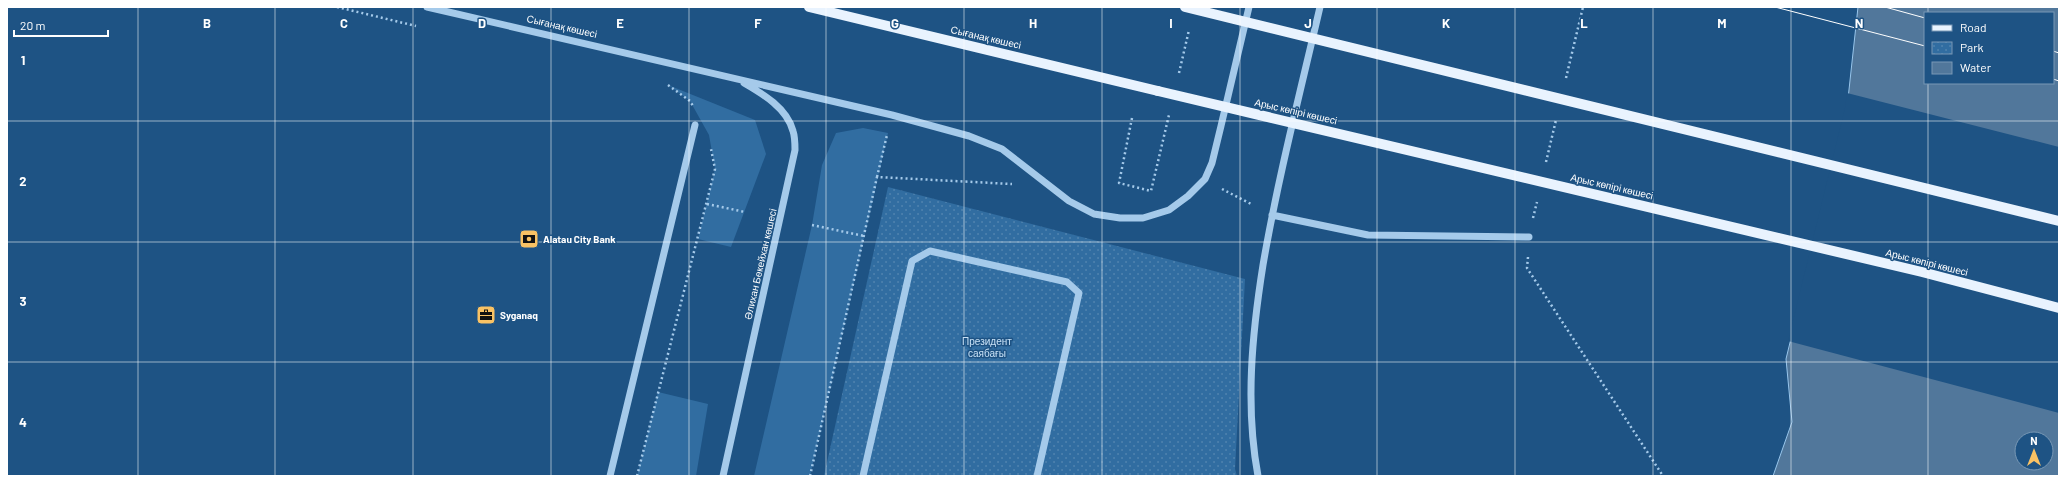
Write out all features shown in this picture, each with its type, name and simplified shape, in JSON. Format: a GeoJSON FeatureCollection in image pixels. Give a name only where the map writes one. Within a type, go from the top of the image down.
{"type":"FeatureCollection","features":[{"type":"Feature","properties":{"kind":"main road","name":"Сығанақ көшесі"},"geometry":{"type":"LineString","coordinates":[[809,7],[1158,91]]}},
{"type":"Feature","properties":{"kind":"main road"},"geometry":{"type":"LineString","coordinates":[[1185,7],[2059,220]]}},
{"type":"Feature","properties":{"kind":"main road","name":"Арыс көпірі көшесі"},"geometry":{"type":"LineString","coordinates":[[1158,91],[1922,272],[2059,308]]}},
{"type":"Feature","properties":{"kind":"street","name":"Сығанақ көшесі"},"geometry":{"type":"LineString","coordinates":[[427,7],[892,115],[969,136],[1002,149],[1069,201],[1094,214],[1120,218],[1143,218],[1169,210],[1188,196],[1204,179],[1212,163],[1249,7]]}},
{"type":"Feature","properties":{"kind":"street"},"geometry":{"type":"LineString","coordinates":[[1258,476],[1252,447],[1251,389],[1255,315],[1272,215],[1320,7]]}},
{"type":"Feature","properties":{"kind":"street","name":"Әлихан Бөкейхан көшесі"},"geometry":{"type":"LineString","coordinates":[[722,476],[795,150],[794,131],[784,113],[767,96],[739,80]]}},
{"type":"Feature","properties":{"kind":"street"},"geometry":{"type":"LineString","coordinates":[[610,476],[695,125]]}},
{"type":"Feature","properties":{"kind":"street"},"geometry":{"type":"LineString","coordinates":[[1272,215],[1368,235],[1529,237]]}},
{"type":"Feature","properties":{"kind":"street"},"geometry":{"type":"LineString","coordinates":[[863,476],[912,261],[930,251],[1067,282],[1079,293],[1037,476]]}},
{"type":"Feature","properties":{"kind":"path"},"geometry":{"type":"LineString","coordinates":[[337,7],[422,27]]}},
{"type":"Feature","properties":{"kind":"path"},"geometry":{"type":"LineString","coordinates":[[1572,53],[1583,7]]}},
{"type":"Feature","properties":{"kind":"path"},"geometry":{"type":"LineString","coordinates":[[660,83],[674,89],[690,101],[694,108]]}},
{"type":"Feature","properties":{"kind":"path"},"geometry":{"type":"LineString","coordinates":[[877,177],[892,115]]}},
{"type":"Feature","properties":{"kind":"path"},"geometry":{"type":"LineString","coordinates":[[1119,182],[1132,118]]}},
{"type":"Feature","properties":{"kind":"path"},"geometry":{"type":"LineString","coordinates":[[637,476],[716,169],[710,142]]}},
{"type":"Feature","properties":{"kind":"path"},"geometry":{"type":"LineString","coordinates":[[1204,179],[1272,215]]}},
{"type":"Feature","properties":{"kind":"path"},"geometry":{"type":"LineString","coordinates":[[707,204],[745,212]]}},
{"type":"Feature","properties":{"kind":"path"},"geometry":{"type":"LineString","coordinates":[[812,225],[864,236]]}},
{"type":"Feature","properties":{"kind":"path"},"geometry":{"type":"LineString","coordinates":[[1527,268],[1663,476]]}},
{"type":"Feature","properties":{"kind":"green space"},"geometry":{"type":"Polygon","coordinates":[[[668,85],[755,120],[766,154],[731,247],[698,239],[715,169],[709,135],[690,101],[668,85]]]}},
{"type":"Feature","properties":{"kind":"green space"},"geometry":{"type":"Polygon","coordinates":[[[863,128],[888,133],[810,476],[754,476],[812,225],[822,165],[836,133],[863,128]]]}},
{"type":"Feature","properties":{"kind":"green space","name":"Президент саябағы"},"geometry":{"type":"Polygon","coordinates":[[[888,187],[1245,279],[1235,469],[1237,476],[824,476],[888,187]]]}},
{"type":"Feature","properties":{"kind":"green space"},"geometry":{"type":"Polygon","coordinates":[[[658,392],[708,404],[696,476],[637,476],[658,392]]]}},
{"type":"Feature","properties":{"kind":"water"},"geometry":{"type":"Polygon","coordinates":[[[1858,7],[2059,7],[2059,476],[1773,476],[1792,422],[1786,359],[1847,108],[1858,7]]]}},
{"type":"Feature","properties":{"kind":"pier"},"geometry":{"type":"Polygon","coordinates":[[[1847,93],[2059,147],[2059,413],[1788,341],[1845,108],[1847,93]]]}},
{"type":"Feature","properties":{"kind":"tram line"},"geometry":{"type":"LineString","coordinates":[[1775,7],[1924,46]]}},
{"type":"Feature","properties":{"kind":"tram line"},"geometry":{"type":"LineString","coordinates":[[1885,7],[1924,18]]}},
{"type":"Feature","properties":{"kind":"tram line"},"geometry":{"type":"LineString","coordinates":[[2054,51],[2059,53]]}},
{"type":"Feature","properties":{"kind":"tram line"},"geometry":{"type":"LineString","coordinates":[[2054,79],[2059,81]]}},
{"type":"Feature","properties":{"kind":"place","name":"Alatau City Bank"},"geometry":{"type":"Point","coordinates":[529,239]}},
{"type":"Feature","properties":{"kind":"place","name":"Syganaq"},"geometry":{"type":"Point","coordinates":[486,315]}}]}
